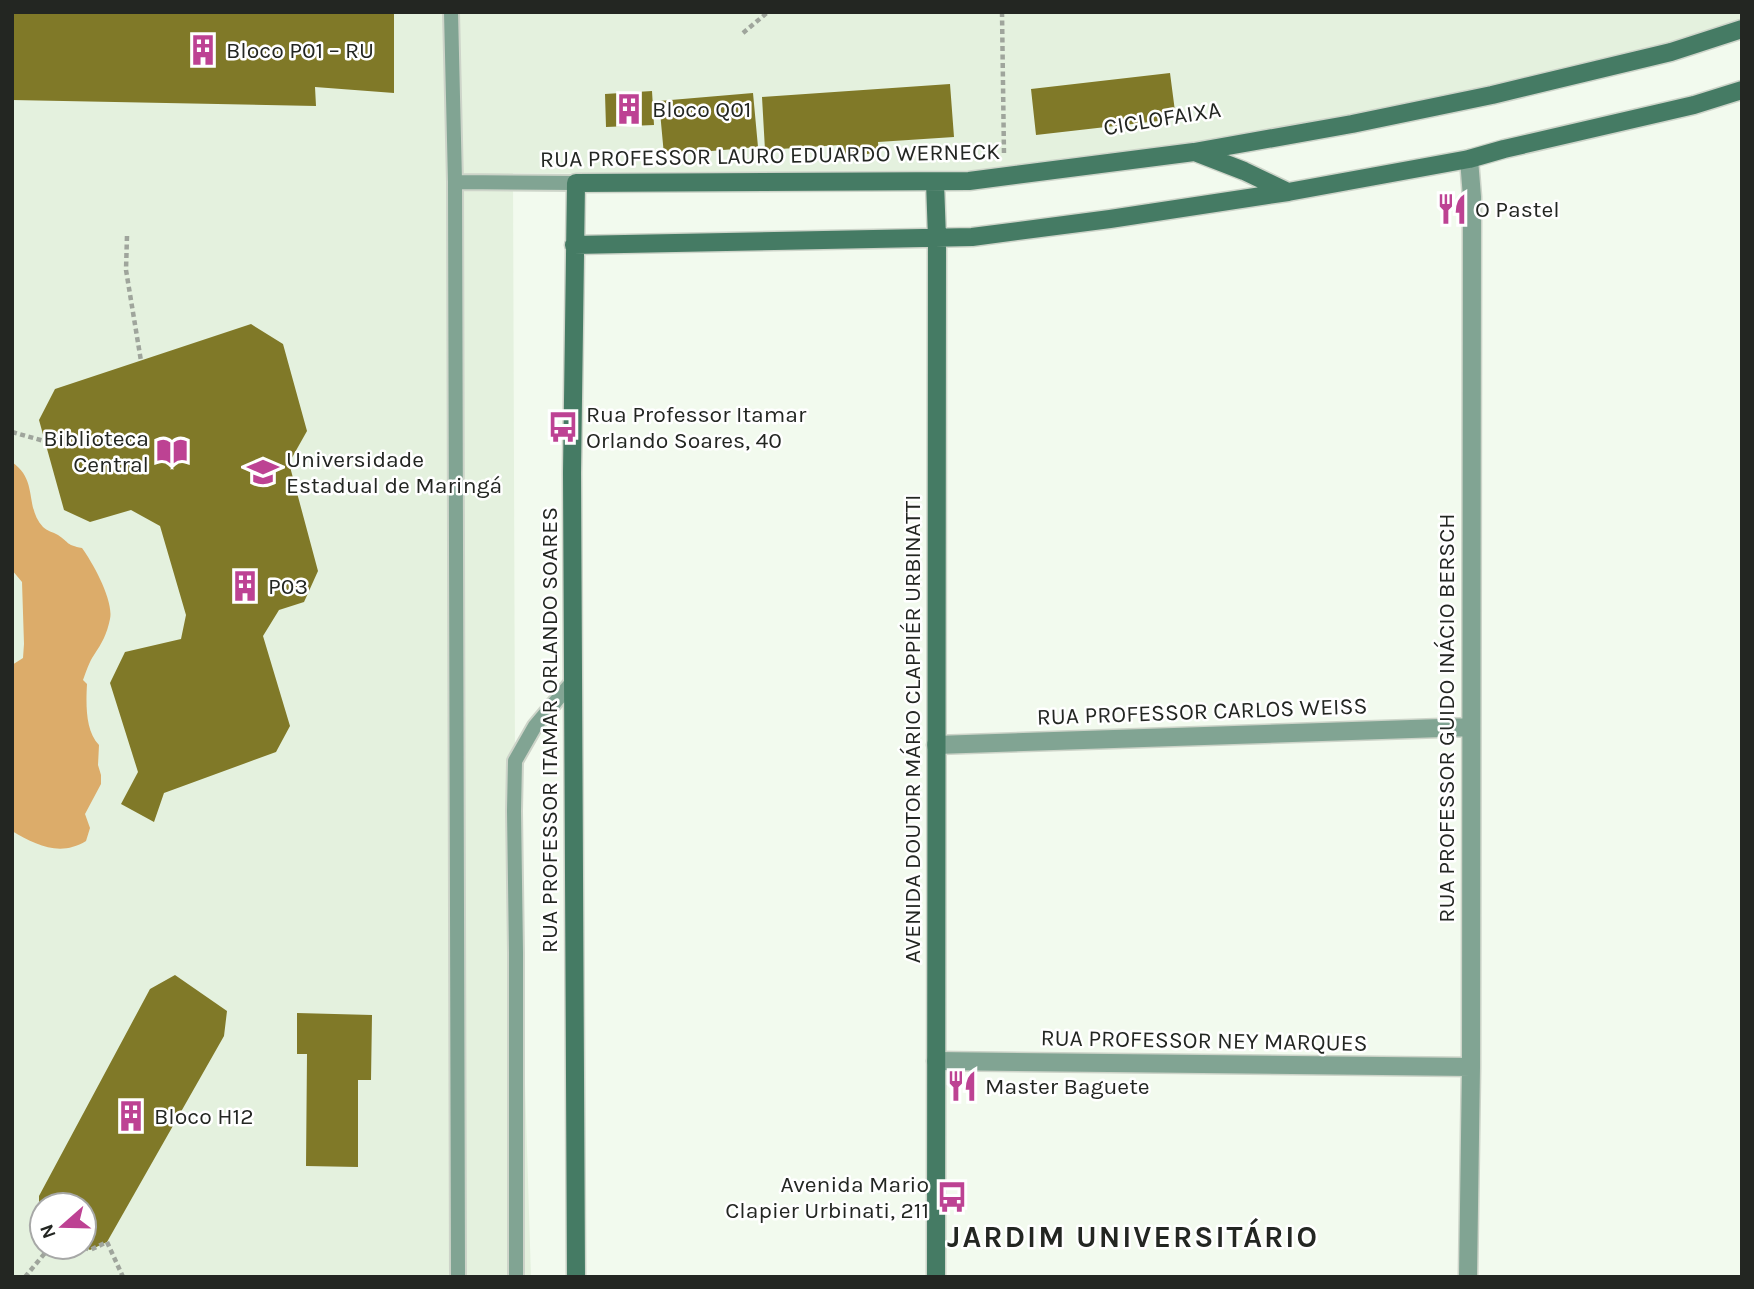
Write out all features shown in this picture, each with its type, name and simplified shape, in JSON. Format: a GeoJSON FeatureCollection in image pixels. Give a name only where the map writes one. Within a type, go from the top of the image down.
{"type":"FeatureCollection","features":[{"type":"Feature","properties":{"kind":"main road","name":"RUA PROFESSOR LAURO EDUARDO WERNECK"},"geometry":{"type":"LineString","coordinates":[[576,183],[969,181],[1194,152],[1352,124],[1492,95],[1671,52],[1742,29]]}},
{"type":"Feature","properties":{"kind":"main road"},"geometry":{"type":"LineString","coordinates":[[574,245],[972,237],[1110,219],[1288,192],[1469,159],[1694,105],[1742,90]]}},
{"type":"Feature","properties":{"kind":"main road"},"geometry":{"type":"LineString","coordinates":[[1194,152],[1288,192]]}},
{"type":"Feature","properties":{"kind":"main road","name":"AVENIDA DOUTOR MÁRIO CLAPPIÉR URBINATTI"},"geometry":{"type":"LineString","coordinates":[[935,182],[936,1277]]}},
{"type":"Feature","properties":{"kind":"main road","name":"RUA PROFESSOR ITAMAR ORLANDO SOARES"},"geometry":{"type":"LineString","coordinates":[[576,183],[572,459],[576,1277]]}},
{"type":"Feature","properties":{"kind":"street","name":"RUA PROFESSOR GUIDO INÁCIO BERSCH"},"geometry":{"type":"LineString","coordinates":[[1468,1277],[1471,1067],[1472,197],[1469,159]]}},
{"type":"Feature","properties":{"kind":"street","name":"RUA PROFESSOR CARLOS WEISS"},"geometry":{"type":"LineString","coordinates":[[936,745],[1471,727]]}},
{"type":"Feature","properties":{"kind":"street","name":"RUA PROFESSOR NEY MARQUES"},"geometry":{"type":"LineString","coordinates":[[936,1061],[1471,1067]]}},
{"type":"Feature","properties":{"kind":"lane"},"geometry":{"type":"LineString","coordinates":[[451,12],[455,182],[458,1277]]}},
{"type":"Feature","properties":{"kind":"lane","name":"RUA PROFESSOR LAURO EDUARDO WERNECK"},"geometry":{"type":"LineString","coordinates":[[455,182],[576,183]]}},
{"type":"Feature","properties":{"kind":"lane"},"geometry":{"type":"LineString","coordinates":[[516,1277],[515,761],[535,726],[573,681]]}},
{"type":"Feature","properties":{"kind":"path"},"geometry":{"type":"LineString","coordinates":[[743,33],[768,12]]}},
{"type":"Feature","properties":{"kind":"path"},"geometry":{"type":"LineString","coordinates":[[1002,12],[1004,177]]}},
{"type":"Feature","properties":{"kind":"path"},"geometry":{"type":"LineString","coordinates":[[127,236],[126,270],[141,361]]}},
{"type":"Feature","properties":{"kind":"path"},"geometry":{"type":"LineString","coordinates":[[12,432],[44,441]]}},
{"type":"Feature","properties":{"kind":"path"},"geometry":{"type":"LineString","coordinates":[[98,1246],[107,1242],[123,1277]]}},
{"type":"Feature","properties":{"kind":"path"},"geometry":{"type":"LineString","coordinates":[[25,1277],[38,1261]]}},
{"type":"Feature","properties":{"kind":"shaded area","name":"Universidade Estadual de Maringá"},"geometry":{"type":"Polygon","coordinates":[[[12,12],[1742,12],[1742,23],[1669,47],[1336,119],[1013,172],[938,176],[513,173],[515,761],[531,1277],[12,1277],[12,12]]]}},
{"type":"Feature","properties":{"kind":"shaded area"},"geometry":{"type":"Polygon","coordinates":[[[12,462],[26,477],[37,519],[46,530],[71,545],[82,548],[102,582],[109,602],[110,619],[106,634],[83,680],[87,684],[89,725],[99,745],[101,784],[85,814],[90,828],[86,841],[67,848],[39,845],[12,831],[12,665],[23,658],[24,644],[22,582],[12,570],[12,462]]]}},
{"type":"Feature","properties":{"kind":"building","name":"Bloco P01 – RU"},"geometry":{"type":"Polygon","coordinates":[[[12,12],[394,12],[394,93],[315,87],[316,106],[12,100],[12,12]]]}},
{"type":"Feature","properties":{"kind":"building"},"geometry":{"type":"Polygon","coordinates":[[[1170,73],[1176,119],[1036,135],[1031,89],[1170,73]]]}},
{"type":"Feature","properties":{"kind":"building"},"geometry":{"type":"Polygon","coordinates":[[[950,84],[954,137],[878,142],[879,153],[841,156],[840,145],[765,150],[762,97],[950,84]]]}},
{"type":"Feature","properties":{"kind":"building","name":"Bloco Q01"},"geometry":{"type":"Polygon","coordinates":[[[652,91],[654,125],[606,127],[605,94],[652,91]]]}},
{"type":"Feature","properties":{"kind":"building"},"geometry":{"type":"Polygon","coordinates":[[[753,93],[758,147],[664,155],[659,101],[753,93]]]}},
{"type":"Feature","properties":{"kind":"building","name":"P03"},"geometry":{"type":"Polygon","coordinates":[[[251,324],[283,344],[307,431],[289,463],[318,571],[304,602],[279,610],[263,636],[290,726],[276,752],[164,793],[154,822],[121,804],[138,772],[110,683],[125,652],[181,639],[186,615],[160,526],[131,510],[90,522],[64,510],[39,420],[55,389],[251,324]]]}},
{"type":"Feature","properties":{"kind":"building","name":"Bloco H12"},"geometry":{"type":"Polygon","coordinates":[[[175,975],[227,1011],[224,1036],[107,1242],[98,1246],[98,1191],[42,1191],[150,989],[175,975]]]}},
{"type":"Feature","properties":{"kind":"building"},"geometry":{"type":"Polygon","coordinates":[[[297,1013],[372,1015],[371,1080],[358,1080],[358,1167],[306,1166],[307,1054],[297,1054],[297,1013]]]}},
{"type":"Feature","properties":{"kind":"place","name":"Bloco P01 – RU"},"geometry":{"type":"Point","coordinates":[203,50]}},
{"type":"Feature","properties":{"kind":"place","name":"Bloco Q01"},"geometry":{"type":"Point","coordinates":[629,109]}},
{"type":"Feature","properties":{"kind":"place","name":"O Pastel"},"geometry":{"type":"Point","coordinates":[1452,209]}},
{"type":"Feature","properties":{"kind":"place","name":"Rua Professor Itamar Orlando Soares, 40"},"geometry":{"type":"Point","coordinates":[563,427]}},
{"type":"Feature","properties":{"kind":"place","name":"Biblioteca Central"},"geometry":{"type":"Point","coordinates":[172,451]}},
{"type":"Feature","properties":{"kind":"place","name":"Universidade Estadual de Maringá"},"geometry":{"type":"Point","coordinates":[263,472]}},
{"type":"Feature","properties":{"kind":"place","name":"P03"},"geometry":{"type":"Point","coordinates":[245,586]}},
{"type":"Feature","properties":{"kind":"place","name":"Master Baguete"},"geometry":{"type":"Point","coordinates":[962,1086]}},
{"type":"Feature","properties":{"kind":"place","name":"Bloco H12"},"geometry":{"type":"Point","coordinates":[131,1116]}},
{"type":"Feature","properties":{"kind":"place","name":"Avenida Mario Clapier Urbinati, 211"},"geometry":{"type":"Point","coordinates":[952,1197]}},
{"type":"Feature","properties":{"kind":"district","name":"JARDIM UNIVERSITÁRIO"},"geometry":{"type":"Point","coordinates":[1133,1237]}}]}
